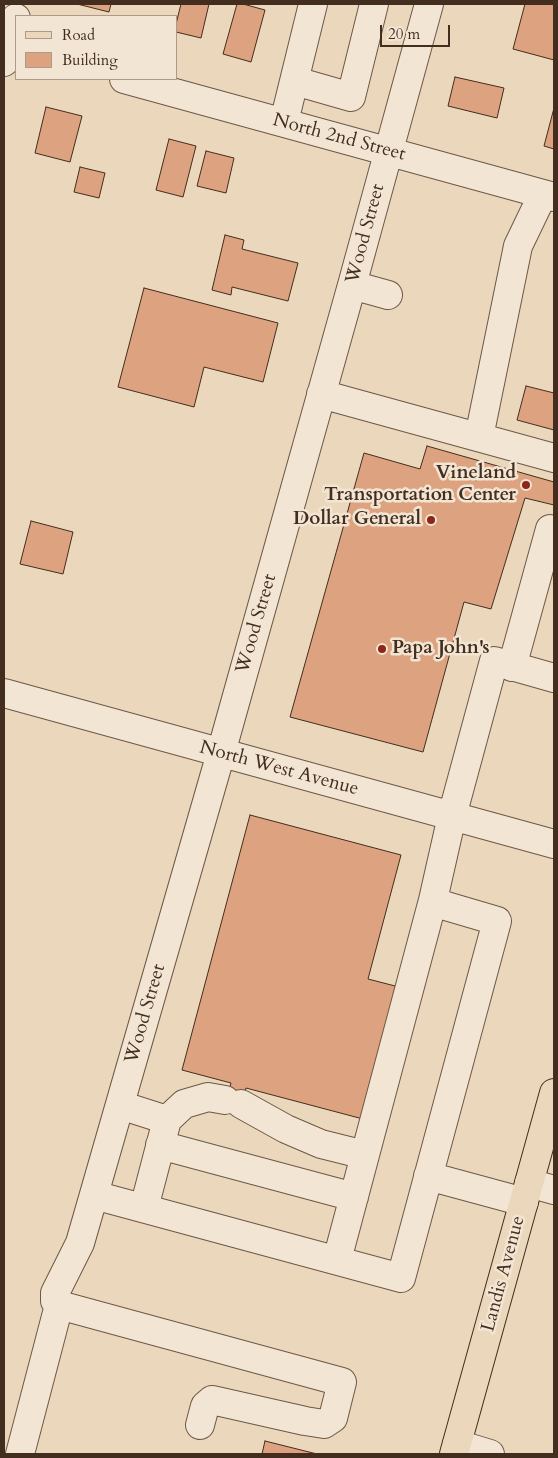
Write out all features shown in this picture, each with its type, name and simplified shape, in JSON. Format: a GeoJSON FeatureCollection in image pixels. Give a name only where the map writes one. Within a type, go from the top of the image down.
{"type":"FeatureCollection","features":[{"type":"Feature","properties":{"kind":"main road","name":"Landis Avenue"},"geometry":{"type":"LineString","coordinates":[[456,1449],[536,1192],[554,1093]]}},
{"type":"Feature","properties":{"kind":"street"},"geometry":{"type":"LineString","coordinates":[[284,122],[313,4]]}},
{"type":"Feature","properties":{"kind":"street"},"geometry":{"type":"LineString","coordinates":[[295,81],[351,97],[374,4]]}},
{"type":"Feature","properties":{"kind":"street","name":"Wood Street"},"geometry":{"type":"LineString","coordinates":[[59,1305],[54,1301],[54,1293],[80,1243],[94,1195],[221,753],[429,4]]}},
{"type":"Feature","properties":{"kind":"street"},"geometry":{"type":"LineString","coordinates":[[8,51],[15,25]]}},
{"type":"Feature","properties":{"kind":"street","name":"North 2nd Street"},"geometry":{"type":"LineString","coordinates":[[128,80],[548,195]]}},
{"type":"Feature","properties":{"kind":"street"},"geometry":{"type":"LineString","coordinates":[[479,438],[518,246],[548,195]]}},
{"type":"Feature","properties":{"kind":"street"},"geometry":{"type":"LineString","coordinates":[[352,285],[388,295]]}},
{"type":"Feature","properties":{"kind":"street"},"geometry":{"type":"LineString","coordinates":[[321,394],[554,458]]}},
{"type":"Feature","properties":{"kind":"street"},"geometry":{"type":"LineString","coordinates":[[512,666],[550,529],[554,530]]}},
{"type":"Feature","properties":{"kind":"street"},"geometry":{"type":"LineString","coordinates":[[337,1260],[433,900],[452,816],[494,662],[554,678]]}},
{"type":"Feature","properties":{"kind":"street","name":"North West Avenue"},"geometry":{"type":"LineString","coordinates":[[4,693],[554,844]]}},
{"type":"Feature","properties":{"kind":"street"},"geometry":{"type":"LineString","coordinates":[[94,1195],[401,1278],[498,921],[446,906],[433,900]]}},
{"type":"Feature","properties":{"kind":"street"},"geometry":{"type":"LineString","coordinates":[[144,1208],[164,1133],[184,1104],[208,1097],[233,1102],[320,1144],[365,1155]]}},
{"type":"Feature","properties":{"kind":"street"},"geometry":{"type":"LineString","coordinates":[[120,1105],[164,1133],[354,1197]]}},
{"type":"Feature","properties":{"kind":"street"},"geometry":{"type":"LineString","coordinates":[[428,1176],[536,1192]]}},
{"type":"Feature","properties":{"kind":"street"},"geometry":{"type":"LineString","coordinates":[[20,1454],[59,1305],[342,1382],[333,1418],[324,1424],[305,1422],[212,1400],[205,1406],[200,1425]]}},
{"type":"Feature","properties":{"kind":"street"},"geometry":{"type":"LineString","coordinates":[[456,1449],[490,1454]]}},
{"type":"Feature","properties":{"kind":"building"},"geometry":{"type":"Polygon","coordinates":[[[77,4],[111,4],[109,12],[77,4]]]}},
{"type":"Feature","properties":{"kind":"building"},"geometry":{"type":"Polygon","coordinates":[[[181,4],[209,4],[201,38],[178,32],[178,16],[181,4]]]}},
{"type":"Feature","properties":{"kind":"building"},"geometry":{"type":"Polygon","coordinates":[[[237,4],[265,10],[251,62],[223,54],[237,4]]]}},
{"type":"Feature","properties":{"kind":"building"},"geometry":{"type":"Polygon","coordinates":[[[525,4],[554,4],[554,60],[513,49],[525,4]]]}},
{"type":"Feature","properties":{"kind":"building"},"geometry":{"type":"Polygon","coordinates":[[[455,77],[504,88],[497,118],[448,106],[455,77]]]}},
{"type":"Feature","properties":{"kind":"building"},"geometry":{"type":"Polygon","coordinates":[[[46,107],[82,116],[70,162],[35,153],[46,107]]]}},
{"type":"Feature","properties":{"kind":"building"},"geometry":{"type":"Polygon","coordinates":[[[554,108],[554,149],[544,146],[554,108]]]}},
{"type":"Feature","properties":{"kind":"building"},"geometry":{"type":"Polygon","coordinates":[[[169,139],[196,146],[183,197],[156,190],[169,139]]]}},
{"type":"Feature","properties":{"kind":"building"},"geometry":{"type":"Polygon","coordinates":[[[206,151],[234,158],[226,193],[197,186],[206,151]]]}},
{"type":"Feature","properties":{"kind":"building"},"geometry":{"type":"Polygon","coordinates":[[[80,167],[105,173],[99,198],[74,192],[80,167]]]}},
{"type":"Feature","properties":{"kind":"building"},"geometry":{"type":"Polygon","coordinates":[[[225,235],[244,240],[242,249],[298,263],[288,301],[232,287],[231,295],[212,290],[225,235]]]}},
{"type":"Feature","properties":{"kind":"building"},"geometry":{"type":"Polygon","coordinates":[[[144,288],[278,323],[263,382],[204,367],[194,407],[118,387],[144,288]]]}},
{"type":"Feature","properties":{"kind":"building"},"geometry":{"type":"Polygon","coordinates":[[[526,386],[554,393],[554,430],[517,420],[526,386]]]}},
{"type":"Feature","properties":{"kind":"building"},"geometry":{"type":"Polygon","coordinates":[[[427,446],[554,482],[554,505],[525,498],[491,609],[464,602],[423,752],[290,717],[364,453],[420,469],[427,446]]]}},
{"type":"Feature","properties":{"kind":"building"},"geometry":{"type":"Polygon","coordinates":[[[31,521],[73,532],[63,574],[20,564],[31,521]]]}},
{"type":"Feature","properties":{"kind":"building"},"geometry":{"type":"Polygon","coordinates":[[[250,815],[401,855],[368,979],[399,987],[363,1119],[246,1088],[240,1112],[224,1108],[231,1083],[182,1070],[250,815]]]}},
{"type":"Feature","properties":{"kind":"building"},"geometry":{"type":"Polygon","coordinates":[[[265,1441],[317,1454],[262,1454],[265,1441]]]}},
{"type":"Feature","properties":{"kind":"place","name":"Vineland Transportation Center"},"geometry":{"type":"Point","coordinates":[526,485]}},
{"type":"Feature","properties":{"kind":"place","name":"Dollar General"},"geometry":{"type":"Point","coordinates":[431,520]}},
{"type":"Feature","properties":{"kind":"place","name":"Papa John's"},"geometry":{"type":"Point","coordinates":[382,649]}}]}
